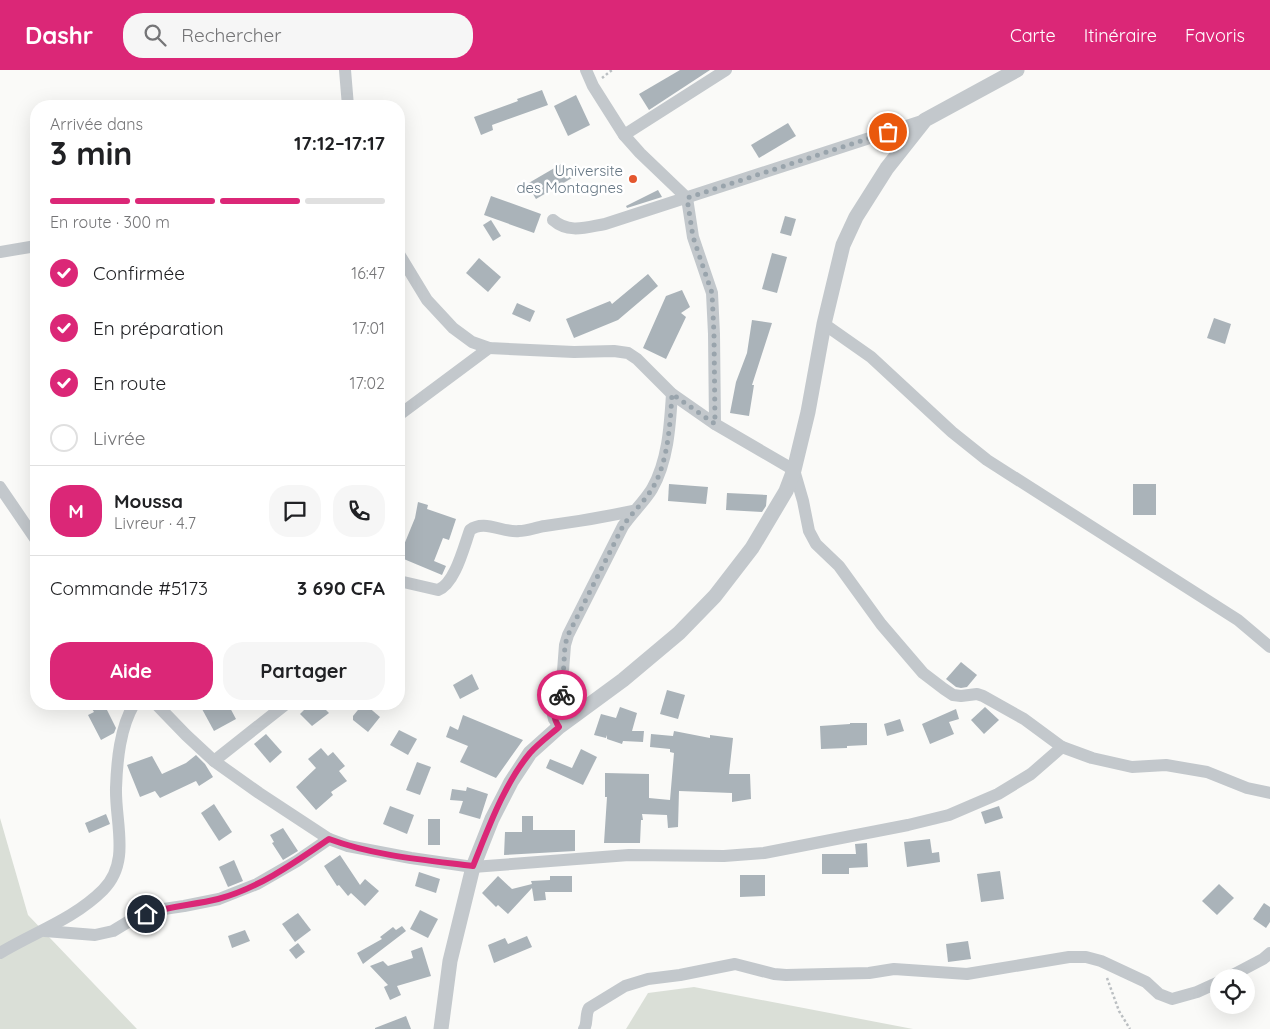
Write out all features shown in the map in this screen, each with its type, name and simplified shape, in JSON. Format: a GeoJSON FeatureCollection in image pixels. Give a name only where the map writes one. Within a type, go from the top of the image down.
{"type":"FeatureCollection","features":[{"type":"Feature","properties":{"kind":"street"},"geometry":{"type":"LineString","coordinates":[[345,70],[348,100]]}},
{"type":"Feature","properties":{"kind":"street"},"geometry":{"type":"LineString","coordinates":[[586,70],[593,86],[624,135],[687,198],[693,237],[712,293],[715,424]]}},
{"type":"Feature","properties":{"kind":"street"},"geometry":{"type":"LineString","coordinates":[[624,135],[726,70]]}},
{"type":"Feature","properties":{"kind":"street"},"geometry":{"type":"LineString","coordinates":[[553,220],[560,226],[585,228],[605,224],[687,198],[925,120],[1018,70]]}},
{"type":"Feature","properties":{"kind":"street"},"geometry":{"type":"LineString","coordinates":[[441,1029],[450,961],[473,866],[492,819],[511,782],[530,753],[559,727],[623,680],[679,633],[716,596],[752,548],[786,491],[794,470],[808,412],[824,324],[843,245],[856,217],[887,168],[925,120]]}},
{"type":"Feature","properties":{"kind":"street"},"geometry":{"type":"LineString","coordinates":[[0,252],[30,247]]}},
{"type":"Feature","properties":{"kind":"street"},"geometry":{"type":"LineString","coordinates":[[405,264],[427,300],[453,328],[472,342],[489,348],[628,353],[637,359],[672,394],[715,424],[794,470],[809,530],[816,544],[840,566],[880,624],[923,673],[953,695],[977,694],[983,696],[1024,719],[1062,747],[1105,762],[1132,766],[1166,765],[1207,772],[1247,788],[1270,793]]}},
{"type":"Feature","properties":{"kind":"street"},"geometry":{"type":"LineString","coordinates":[[824,324],[871,357],[952,432],[986,460],[1238,620],[1270,647]]}},
{"type":"Feature","properties":{"kind":"street"},"geometry":{"type":"LineString","coordinates":[[405,410],[489,348]]}},
{"type":"Feature","properties":{"kind":"street"},"geometry":{"type":"LineString","coordinates":[[559,727],[553,715],[561,697],[565,645],[568,635],[623,526],[657,480],[666,448],[672,394]]}},
{"type":"Feature","properties":{"kind":"street"},"geometry":{"type":"LineString","coordinates":[[0,488],[30,523]]}},
{"type":"Feature","properties":{"kind":"street"},"geometry":{"type":"LineString","coordinates":[[405,582],[438,590],[443,588],[451,580],[470,530],[474,526],[481,525],[520,531],[633,511]]}},
{"type":"Feature","properties":{"kind":"street"},"geometry":{"type":"LineString","coordinates":[[0,953],[25,938],[66,919],[104,890],[116,874],[120,850],[116,789],[119,751],[127,716],[130,710]]}},
{"type":"Feature","properties":{"kind":"street"},"geometry":{"type":"LineString","coordinates":[[162,710],[214,761],[329,839],[348,846],[411,858],[473,866],[629,854],[724,856],[764,853],[890,829],[949,815],[990,797],[1032,774],[1062,747]]}},
{"type":"Feature","properties":{"kind":"street"},"geometry":{"type":"LineString","coordinates":[[214,761],[278,710]]}},
{"type":"Feature","properties":{"kind":"street"},"geometry":{"type":"LineString","coordinates":[[42,931],[95,935],[113,930],[136,917],[157,910],[219,898],[257,884],[297,861],[329,839]]}},
{"type":"Feature","properties":{"kind":"street"},"geometry":{"type":"LineString","coordinates":[[1245,969],[1270,953]]}},
{"type":"Feature","properties":{"kind":"street"},"geometry":{"type":"LineString","coordinates":[[584,1029],[586,1012],[589,1008],[625,986],[648,979],[735,964],[774,974],[786,975],[869,973],[894,969],[967,974],[1069,957],[1086,957],[1101,961],[1146,982],[1159,994],[1172,999],[1210,986]]}},
{"type":"Feature","properties":{"kind":"path"},"geometry":{"type":"LineString","coordinates":[[1101,961],[1119,1011],[1130,1029]]}},
{"type":"Feature","properties":{"kind":"shaded area"},"geometry":{"type":"Polygon","coordinates":[[[0,818],[28,915],[137,1029],[0,1029],[0,818]]]}},
{"type":"Feature","properties":{"kind":"shaded area"},"geometry":{"type":"Polygon","coordinates":[[[694,987],[913,1029],[626,1029],[648,993],[694,987]]]}},
{"type":"Feature","properties":{"kind":"building"},"geometry":{"type":"Polygon","coordinates":[[[680,70],[710,70],[649,110],[639,94],[680,70]]]}},
{"type":"Feature","properties":{"kind":"building"},"geometry":{"type":"Polygon","coordinates":[[[542,90],[548,105],[492,125],[493,130],[481,135],[474,117],[542,90]]]}},
{"type":"Feature","properties":{"kind":"building"},"geometry":{"type":"Polygon","coordinates":[[[576,95],[590,125],[568,136],[554,106],[576,95]]]}},
{"type":"Feature","properties":{"kind":"building"},"geometry":{"type":"Polygon","coordinates":[[[788,123],[796,136],[759,158],[751,145],[788,123]]]}},
{"type":"Feature","properties":{"kind":"building"},"geometry":{"type":"Polygon","coordinates":[[[563,163],[572,178],[536,199],[527,184],[563,163]]]}},
{"type":"Feature","properties":{"kind":"building"},"geometry":{"type":"Polygon","coordinates":[[[658,190],[662,197],[627,208],[626,206],[658,190]]]}},
{"type":"Feature","properties":{"kind":"building"},"geometry":{"type":"Polygon","coordinates":[[[491,196],[541,214],[534,233],[484,215],[491,196]]]}},
{"type":"Feature","properties":{"kind":"building"},"geometry":{"type":"Polygon","coordinates":[[[785,216],[796,219],[791,236],[780,233],[785,216]]]}},
{"type":"Feature","properties":{"kind":"building"},"geometry":{"type":"Polygon","coordinates":[[[491,220],[501,236],[493,241],[483,225],[491,220]]]}},
{"type":"Feature","properties":{"kind":"building"},"geometry":{"type":"Polygon","coordinates":[[[772,253],[787,257],[777,293],[762,289],[772,253]]]}},
{"type":"Feature","properties":{"kind":"building"},"geometry":{"type":"Polygon","coordinates":[[[479,258],[501,277],[488,292],[466,273],[479,258]]]}},
{"type":"Feature","properties":{"kind":"building"},"geometry":{"type":"Polygon","coordinates":[[[648,274],[658,286],[618,320],[574,338],[566,319],[610,301],[612,304],[648,274]]]}},
{"type":"Feature","properties":{"kind":"building"},"geometry":{"type":"Polygon","coordinates":[[[682,290],[690,307],[681,313],[686,317],[666,359],[643,348],[666,296],[682,290]]]}},
{"type":"Feature","properties":{"kind":"building"},"geometry":{"type":"Polygon","coordinates":[[[517,303],[535,311],[530,322],[512,314],[517,303]]]}},
{"type":"Feature","properties":{"kind":"building"},"geometry":{"type":"Polygon","coordinates":[[[1214,318],[1231,324],[1225,344],[1207,338],[1214,318]]]}},
{"type":"Feature","properties":{"kind":"building"},"geometry":{"type":"Polygon","coordinates":[[[752,320],[772,323],[752,385],[754,385],[749,416],[730,413],[736,382],[747,353],[752,320]]]}},
{"type":"Feature","properties":{"kind":"building"},"geometry":{"type":"Polygon","coordinates":[[[669,484],[708,487],[706,504],[668,501],[669,484]]]}},
{"type":"Feature","properties":{"kind":"building"},"geometry":{"type":"Polygon","coordinates":[[[1133,484],[1156,484],[1156,515],[1133,515],[1133,484]]]}},
{"type":"Feature","properties":{"kind":"building"},"geometry":{"type":"Polygon","coordinates":[[[727,493],[767,495],[766,506],[762,512],[726,510],[727,493]]]}},
{"type":"Feature","properties":{"kind":"building"},"geometry":{"type":"Polygon","coordinates":[[[418,502],[428,505],[427,509],[456,519],[449,540],[443,538],[434,561],[446,566],[442,575],[405,560],[405,542],[415,518],[418,502]]]}},
{"type":"Feature","properties":{"kind":"building"},"geometry":{"type":"Polygon","coordinates":[[[961,662],[977,675],[967,687],[961,688],[956,687],[946,679],[961,662]]]}},
{"type":"Feature","properties":{"kind":"building"},"geometry":{"type":"Polygon","coordinates":[[[472,674],[479,689],[460,699],[453,685],[472,674]]]}},
{"type":"Feature","properties":{"kind":"building"},"geometry":{"type":"Polygon","coordinates":[[[667,690],[685,695],[678,719],[660,714],[667,690]]]}},
{"type":"Feature","properties":{"kind":"building"},"geometry":{"type":"Polygon","coordinates":[[[620,707],[637,713],[632,731],[644,731],[643,742],[623,741],[622,744],[607,739],[607,735],[606,738],[594,735],[601,714],[616,718],[620,707]]]}},
{"type":"Feature","properties":{"kind":"building"},"geometry":{"type":"Polygon","coordinates":[[[985,707],[999,720],[984,734],[971,720],[985,707]]]}},
{"type":"Feature","properties":{"kind":"building"},"geometry":{"type":"Polygon","coordinates":[[[956,709],[959,719],[949,722],[954,734],[930,744],[922,724],[956,709]]]}},
{"type":"Feature","properties":{"kind":"building"},"geometry":{"type":"Polygon","coordinates":[[[93,710],[107,710],[116,728],[114,733],[101,740],[88,715],[94,712],[93,710]]]}},
{"type":"Feature","properties":{"kind":"building"},"geometry":{"type":"Polygon","coordinates":[[[203,710],[231,710],[236,719],[214,731],[203,710]]]}},
{"type":"Feature","properties":{"kind":"building"},"geometry":{"type":"Polygon","coordinates":[[[304,710],[326,710],[329,713],[312,726],[300,714],[304,710]]]}},
{"type":"Feature","properties":{"kind":"building"},"geometry":{"type":"Polygon","coordinates":[[[358,710],[372,710],[380,717],[368,732],[353,720],[353,716],[358,710]]]}},
{"type":"Feature","properties":{"kind":"building"},"geometry":{"type":"Polygon","coordinates":[[[463,715],[523,740],[496,778],[460,762],[468,746],[446,737],[450,726],[458,730],[463,715]]]}},
{"type":"Feature","properties":{"kind":"building"},"geometry":{"type":"Polygon","coordinates":[[[900,719],[904,731],[887,736],[884,724],[900,719]]]}},
{"type":"Feature","properties":{"kind":"building"},"geometry":{"type":"Polygon","coordinates":[[[867,723],[867,745],[821,749],[820,726],[867,723]]]}},
{"type":"Feature","properties":{"kind":"building"},"geometry":{"type":"Polygon","coordinates":[[[399,730],[417,739],[408,755],[390,745],[399,730]]]}},
{"type":"Feature","properties":{"kind":"building"},"geometry":{"type":"Polygon","coordinates":[[[674,731],[710,738],[710,735],[733,738],[729,774],[750,774],[751,799],[732,802],[732,793],[679,791],[678,827],[668,828],[667,815],[642,814],[640,843],[604,843],[607,797],[605,797],[605,773],[649,774],[649,798],[670,800],[674,753],[670,752],[670,749],[650,747],[651,734],[673,736],[674,731]]]}},
{"type":"Feature","properties":{"kind":"building"},"geometry":{"type":"Polygon","coordinates":[[[266,734],[282,752],[270,763],[254,744],[266,734]]]}},
{"type":"Feature","properties":{"kind":"building"},"geometry":{"type":"Polygon","coordinates":[[[321,748],[328,756],[333,752],[345,766],[339,771],[347,781],[331,792],[333,795],[316,810],[296,787],[316,768],[308,759],[321,748]]]}},
{"type":"Feature","properties":{"kind":"building"},"geometry":{"type":"Polygon","coordinates":[[[581,749],[597,757],[583,785],[546,768],[550,759],[572,768],[581,749]]]}},
{"type":"Feature","properties":{"kind":"building"},"geometry":{"type":"Polygon","coordinates":[[[196,755],[205,764],[213,777],[199,786],[196,781],[160,798],[155,791],[140,797],[127,765],[152,756],[162,774],[186,763],[196,755]]]}},
{"type":"Feature","properties":{"kind":"building"},"geometry":{"type":"Polygon","coordinates":[[[417,762],[431,767],[420,795],[406,790],[417,762]]]}},
{"type":"Feature","properties":{"kind":"building"},"geometry":{"type":"Polygon","coordinates":[[[467,787],[488,794],[480,819],[459,813],[463,801],[450,800],[452,789],[466,791],[467,787]]]}},
{"type":"Feature","properties":{"kind":"building"},"geometry":{"type":"Polygon","coordinates":[[[214,804],[232,832],[219,841],[201,813],[214,804]]]}},
{"type":"Feature","properties":{"kind":"building"},"geometry":{"type":"Polygon","coordinates":[[[390,806],[414,815],[407,834],[383,824],[390,806]]]}},
{"type":"Feature","properties":{"kind":"building"},"geometry":{"type":"Polygon","coordinates":[[[999,806],[1003,818],[985,824],[981,812],[999,806]]]}},
{"type":"Feature","properties":{"kind":"building"},"geometry":{"type":"Polygon","coordinates":[[[106,814],[110,824],[89,833],[85,823],[106,814]]]}},
{"type":"Feature","properties":{"kind":"building"},"geometry":{"type":"Polygon","coordinates":[[[522,816],[533,816],[533,830],[575,830],[575,851],[504,855],[505,832],[522,832],[522,816]]]}},
{"type":"Feature","properties":{"kind":"building"},"geometry":{"type":"Polygon","coordinates":[[[428,819],[440,819],[440,845],[428,845],[428,819]]]}},
{"type":"Feature","properties":{"kind":"building"},"geometry":{"type":"Polygon","coordinates":[[[283,828],[298,851],[283,860],[272,843],[274,842],[270,835],[283,828]]]}},
{"type":"Feature","properties":{"kind":"building"},"geometry":{"type":"Polygon","coordinates":[[[930,839],[932,853],[939,852],[940,862],[907,867],[904,842],[930,839]]]}},
{"type":"Feature","properties":{"kind":"building"},"geometry":{"type":"Polygon","coordinates":[[[867,843],[868,867],[849,868],[849,874],[822,874],[822,854],[856,854],[855,844],[867,843]]]}},
{"type":"Feature","properties":{"kind":"building"},"geometry":{"type":"Polygon","coordinates":[[[340,855],[360,885],[365,879],[379,891],[365,906],[351,893],[348,896],[339,885],[337,886],[324,866],[340,855]]]}},
{"type":"Feature","properties":{"kind":"building"},"geometry":{"type":"Polygon","coordinates":[[[234,860],[243,881],[228,887],[219,867],[234,860]]]}},
{"type":"Feature","properties":{"kind":"building"},"geometry":{"type":"Polygon","coordinates":[[[1000,871],[1004,899],[981,902],[977,874],[1000,871]]]}},
{"type":"Feature","properties":{"kind":"building"},"geometry":{"type":"Polygon","coordinates":[[[419,872],[440,879],[436,893],[415,886],[419,872]]]}},
{"type":"Feature","properties":{"kind":"building"},"geometry":{"type":"Polygon","coordinates":[[[740,875],[765,875],[765,896],[740,897],[740,875]]]}},
{"type":"Feature","properties":{"kind":"building"},"geometry":{"type":"Polygon","coordinates":[[[498,876],[512,889],[532,884],[531,881],[550,880],[550,876],[572,876],[572,892],[545,892],[546,900],[534,901],[532,888],[508,914],[498,905],[496,907],[482,893],[498,876]]]}},
{"type":"Feature","properties":{"kind":"building"},"geometry":{"type":"Polygon","coordinates":[[[1219,884],[1234,898],[1217,915],[1202,901],[1219,884]]]}},
{"type":"Feature","properties":{"kind":"building"},"geometry":{"type":"Polygon","coordinates":[[[1264,903],[1270,907],[1270,922],[1266,928],[1253,919],[1264,903]]]}},
{"type":"Feature","properties":{"kind":"building"},"geometry":{"type":"Polygon","coordinates":[[[420,910],[438,919],[428,938],[410,929],[420,910]]]}},
{"type":"Feature","properties":{"kind":"building"},"geometry":{"type":"Polygon","coordinates":[[[298,913],[311,930],[295,942],[282,924],[298,913]]]}},
{"type":"Feature","properties":{"kind":"building"},"geometry":{"type":"Polygon","coordinates":[[[402,926],[406,931],[363,964],[357,953],[382,939],[380,937],[393,927],[396,930],[402,926]]]}},
{"type":"Feature","properties":{"kind":"building"},"geometry":{"type":"Polygon","coordinates":[[[245,930],[250,941],[232,948],[228,936],[245,930]]]}},
{"type":"Feature","properties":{"kind":"building"},"geometry":{"type":"Polygon","coordinates":[[[527,936],[532,947],[494,963],[488,945],[505,938],[508,944],[527,936]]]}},
{"type":"Feature","properties":{"kind":"building"},"geometry":{"type":"Polygon","coordinates":[[[968,941],[971,959],[948,962],[946,944],[968,941]]]}},
{"type":"Feature","properties":{"kind":"building"},"geometry":{"type":"Polygon","coordinates":[[[298,943],[305,952],[296,959],[289,950],[298,943]]]}},
{"type":"Feature","properties":{"kind":"building"},"geometry":{"type":"Polygon","coordinates":[[[422,947],[431,976],[397,986],[401,995],[390,1000],[384,987],[388,985],[370,966],[383,961],[388,966],[413,958],[411,951],[422,947]]]}},
{"type":"Feature","properties":{"kind":"building"},"geometry":{"type":"Polygon","coordinates":[[[406,1016],[411,1029],[375,1029],[375,1028],[406,1016]]]}},
{"type":"Feature","properties":{"kind":"way so far"},"geometry":{"type":"LineString","coordinates":[[562,695],[565,645],[568,635],[623,526],[657,480],[666,448],[672,394],[715,424],[712,293],[693,237],[687,198],[888,132]]}},
{"type":"Feature","properties":{"kind":"place","name":"Universite des Montagnes"},"geometry":{"type":"Point","coordinates":[633,179]}},
{"type":"Feature","properties":{"kind":"route"},"geometry":{"type":"LineString","coordinates":[[146,914],[157,910],[219,898],[257,884],[297,861],[329,839],[348,846],[411,858],[473,866],[492,819],[511,782],[530,753],[559,727],[553,715],[562,695]]}}]}
